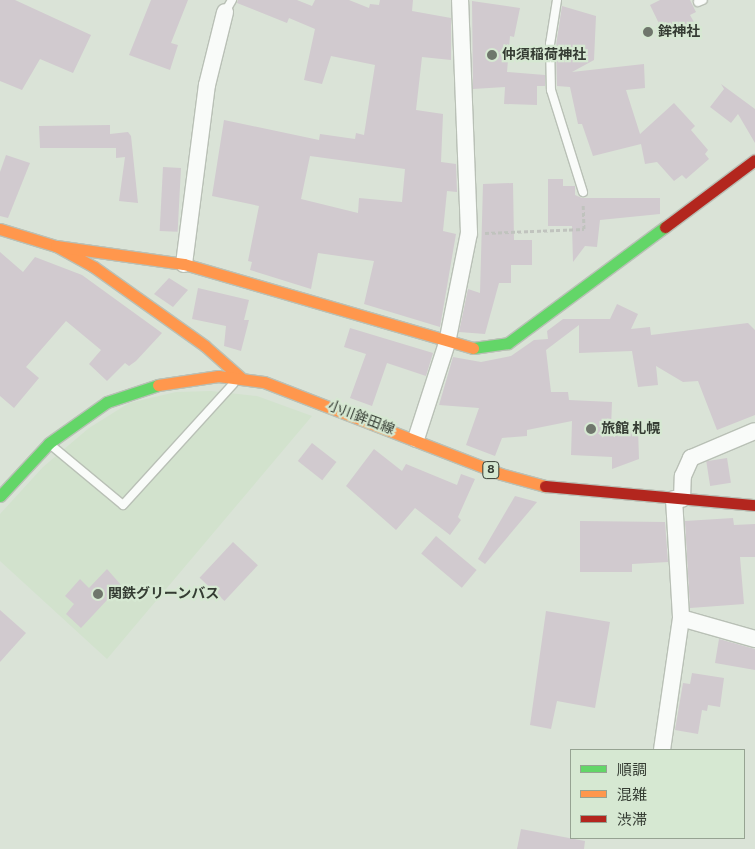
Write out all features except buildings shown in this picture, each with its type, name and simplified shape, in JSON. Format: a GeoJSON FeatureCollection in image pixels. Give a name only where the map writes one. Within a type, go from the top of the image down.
{"type":"FeatureCollection","features":[{"type":"Feature","properties":{"kind":"street"},"geometry":{"type":"LineString","coordinates":[[416,439],[446,343],[469,233],[460,0]]}},
{"type":"Feature","properties":{"kind":"street"},"geometry":{"type":"LineString","coordinates":[[184,264],[207,85],[229,6]]}},
{"type":"Feature","properties":{"kind":"street"},"geometry":{"type":"LineString","coordinates":[[0,229],[56,246],[184,264],[446,343],[479,349],[508,343],[755,160]]}},
{"type":"Feature","properties":{"kind":"street"},"geometry":{"type":"LineString","coordinates":[[56,246],[122,286],[240,377]]}},
{"type":"Feature","properties":{"kind":"street","name":"小川鉾田線"},"geometry":{"type":"LineString","coordinates":[[0,496],[49,443],[86,415],[128,393],[198,378],[240,377],[264,382],[416,439],[501,474],[550,488],[755,505]]}},
{"type":"Feature","properties":{"kind":"street"},"geometry":{"type":"LineString","coordinates":[[662,749],[681,618],[678,499],[683,476],[691,458],[755,431]]}},
{"type":"Feature","properties":{"kind":"street"},"geometry":{"type":"LineString","coordinates":[[681,618],[755,639]]}},
{"type":"Feature","properties":{"kind":"lane"},"geometry":{"type":"LineString","coordinates":[[557,0],[550,44],[551,90],[583,192]]}},
{"type":"Feature","properties":{"kind":"lane"},"geometry":{"type":"LineString","coordinates":[[49,443],[123,504],[240,377]]}},
{"type":"Feature","properties":{"kind":"path"},"geometry":{"type":"LineString","coordinates":[[469,233],[584,229],[583,192]]}},
{"type":"Feature","properties":{"kind":"shaded area"},"geometry":{"type":"Polygon","coordinates":[[[211,391],[257,396],[312,416],[107,659],[0,561],[0,514],[43,467],[89,428],[129,403],[176,392],[211,391]]]}},
{"type":"Feature","properties":{"kind":"traffic: fast"},"geometry":{"type":"LineString","coordinates":[[473,348],[508,343],[665,227]]}},
{"type":"Feature","properties":{"kind":"traffic: fast"},"geometry":{"type":"LineString","coordinates":[[0,496],[49,443],[107,402],[158,385]]}},
{"type":"Feature","properties":{"kind":"traffic: slow"},"geometry":{"type":"LineString","coordinates":[[0,229],[56,246],[94,267],[205,346],[240,377]]}},
{"type":"Feature","properties":{"kind":"traffic: slow"},"geometry":{"type":"LineString","coordinates":[[56,246],[184,264],[473,348]]}},
{"type":"Feature","properties":{"kind":"traffic: slow"},"geometry":{"type":"LineString","coordinates":[[158,385],[218,376],[264,382],[501,474],[545,486]]}},
{"type":"Feature","properties":{"kind":"traffic: jam"},"geometry":{"type":"LineString","coordinates":[[665,227],[755,160]]}},
{"type":"Feature","properties":{"kind":"traffic: jam"},"geometry":{"type":"LineString","coordinates":[[545,486],[755,505]]}},
{"type":"Feature","properties":{"kind":"place","name":"鉾神社"},"geometry":{"type":"Point","coordinates":[648,32]}},
{"type":"Feature","properties":{"kind":"place","name":"仲須稲荷神社"},"geometry":{"type":"Point","coordinates":[492,55]}},
{"type":"Feature","properties":{"kind":"place","name":"旅館 札幌"},"geometry":{"type":"Point","coordinates":[591,429]}},
{"type":"Feature","properties":{"kind":"place","name":"関鉄グリーンバス"},"geometry":{"type":"Point","coordinates":[98,594]}}]}
